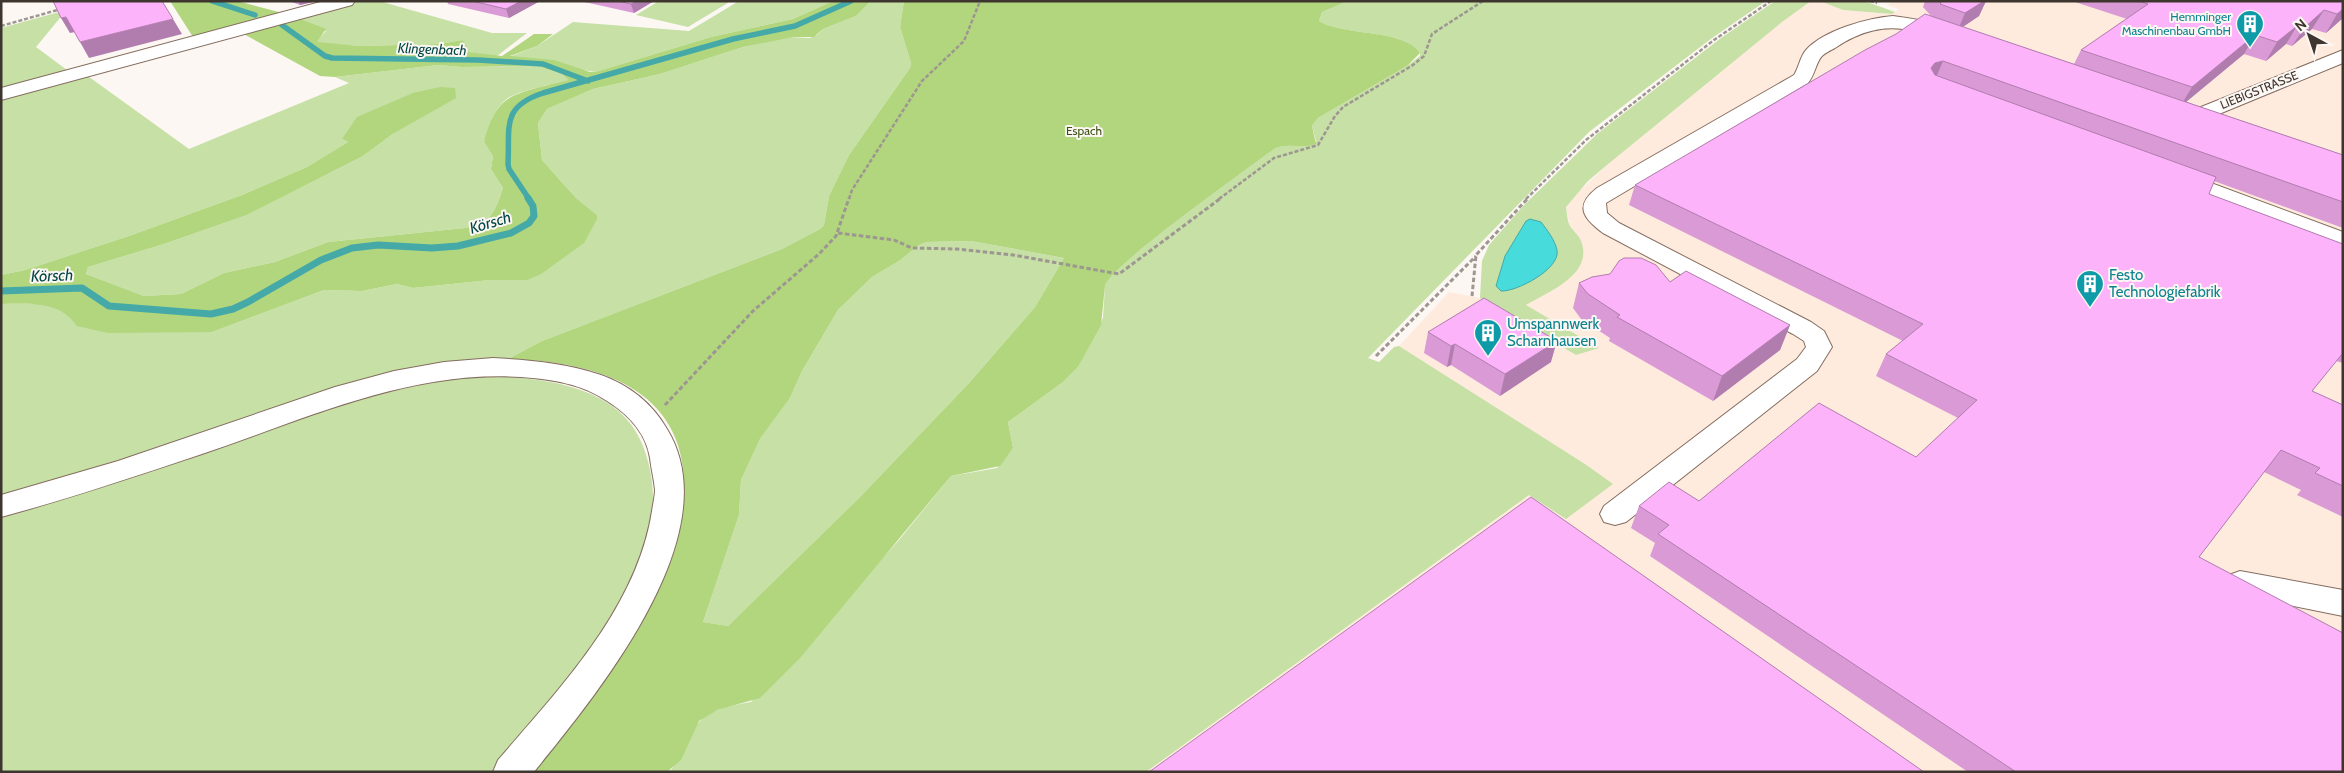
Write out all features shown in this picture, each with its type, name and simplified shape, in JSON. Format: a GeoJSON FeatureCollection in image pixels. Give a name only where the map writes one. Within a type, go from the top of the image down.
{"type":"FeatureCollection","features":[{"type":"Feature","properties":{"kind":"main road"},"geometry":{"type":"LineString","coordinates":[[1,94],[346,1]]}},
{"type":"Feature","properties":{"kind":"main road"},"geometry":{"type":"LineString","coordinates":[[1615,514],[1807,365],[1815,356],[1819,347],[1815,337],[1802,328],[1606,224],[1594,212],[1595,201],[1605,192],[1801,79],[1807,72],[1814,53],[1863,26],[1886,21],[1907,22],[1967,41]]}},
{"type":"Feature","properties":{"kind":"main road","name":"LIEBIGSTRASSE"},"geometry":{"type":"LineString","coordinates":[[2252,135],[2206,119],[2208,112],[2211,109],[2343,56]]}},
{"type":"Feature","properties":{"kind":"main road"},"geometry":{"type":"LineString","coordinates":[[2156,170],[2343,240]]}},
{"type":"Feature","properties":{"kind":"main road"},"geometry":{"type":"LineString","coordinates":[[1,506],[126,469],[354,392],[438,372],[470,368],[514,367],[568,374],[609,389],[633,405],[645,417],[656,433],[663,451],[669,484],[667,517],[657,554],[632,609],[606,650],[555,720],[511,772]]}},
{"type":"Feature","properties":{"kind":"main road"},"geometry":{"type":"LineString","coordinates":[[2240,584],[2343,603]]}},
{"type":"Feature","properties":{"kind":"path"},"geometry":{"type":"LineString","coordinates":[[645,417],[666,405],[753,311],[823,250],[838,233],[852,190],[922,81],[964,42],[980,1]]}},
{"type":"Feature","properties":{"kind":"path"},"geometry":{"type":"LineString","coordinates":[[838,233],[894,240],[912,248],[956,249],[1013,255],[1119,274],[1274,158],[1286,153],[1316,146],[1322,140],[1330,121],[1340,110],[1358,96],[1416,63],[1425,56],[1427,44],[1432,34],[1483,1]]}},
{"type":"Feature","properties":{"kind":"path"},"geometry":{"type":"LineString","coordinates":[[1376,356],[1476,255],[1530,195],[1600,127],[1714,40],[1771,1]]}},
{"type":"Feature","properties":{"kind":"path"},"geometry":{"type":"LineString","coordinates":[[1870,1],[1881,4]]}},
{"type":"Feature","properties":{"kind":"path"},"geometry":{"type":"LineString","coordinates":[[1,26],[66,8]]}},
{"type":"Feature","properties":{"kind":"path"},"geometry":{"type":"LineString","coordinates":[[1472,296],[1476,255]]}},
{"type":"Feature","properties":{"kind":"shaded area"},"geometry":{"type":"Polygon","coordinates":[[[1811,1],[1820,1],[1843,10],[1892,14],[1899,9],[1887,5],[1893,1],[2343,1],[2343,772],[1146,772],[1529,495],[1585,464],[1399,346],[1449,292],[1480,298],[1576,355],[1598,348],[1526,305],[1567,280],[1578,236],[1570,226],[1567,214],[1566,207],[1570,200],[1607,165],[1782,22],[1811,1]]]}},
{"type":"Feature","properties":{"kind":"green space"},"geometry":{"type":"Polygon","coordinates":[[[170,1],[237,1],[290,15],[326,29],[317,42],[360,46],[438,44],[463,40],[469,52],[502,56],[534,34],[553,34],[537,46],[510,56],[554,60],[595,72],[711,37],[793,19],[833,1],[871,1],[856,16],[823,29],[814,37],[793,37],[743,47],[660,74],[593,89],[547,109],[538,123],[542,160],[576,198],[597,215],[597,219],[584,243],[541,274],[527,280],[490,280],[413,288],[397,284],[362,291],[324,290],[212,332],[108,333],[77,326],[61,312],[43,305],[1,304],[1,275],[25,270],[129,236],[242,195],[307,167],[348,142],[342,139],[357,117],[413,93],[440,87],[455,88],[456,98],[394,133],[363,156],[247,215],[164,244],[88,267],[86,274],[144,296],[181,294],[224,273],[275,262],[328,242],[474,226],[491,215],[503,188],[491,169],[493,156],[484,142],[489,124],[495,112],[513,96],[568,80],[562,74],[537,66],[462,67],[438,65],[335,77],[320,76],[240,32],[193,37],[170,1]]]}},
{"type":"Feature","properties":{"kind":"green space"},"geometry":{"type":"Polygon","coordinates":[[[353,1],[379,1],[492,33],[527,33],[497,56],[468,52],[463,40],[438,44],[360,46],[319,43],[316,42],[326,31],[294,17],[353,1]]]}},
{"type":"Feature","properties":{"kind":"green space"},"geometry":{"type":"Polygon","coordinates":[[[659,1],[731,1],[688,27],[636,15],[659,1]]]}},
{"type":"Feature","properties":{"kind":"green space"},"geometry":{"type":"Polygon","coordinates":[[[739,1],[833,1],[793,19],[711,37],[595,72],[509,57],[537,46],[573,22],[689,31],[739,1]]]}},
{"type":"Feature","properties":{"kind":"green space"},"geometry":{"type":"Polygon","coordinates":[[[871,1],[904,1],[900,27],[911,63],[910,68],[849,155],[829,196],[824,225],[820,229],[782,249],[542,341],[508,359],[471,359],[426,365],[1,497],[1,304],[46,304],[69,315],[212,332],[324,290],[362,291],[397,284],[413,288],[490,280],[527,280],[597,215],[576,198],[542,160],[538,123],[547,109],[593,89],[660,74],[743,47],[788,37],[810,38],[817,35],[823,29],[856,16],[871,1]]]}},
{"type":"Feature","properties":{"kind":"green space","name":"Espach"},"geometry":{"type":"Polygon","coordinates":[[[904,1],[1348,1],[1322,12],[1319,21],[1330,26],[1401,40],[1412,45],[1420,53],[1407,66],[1318,118],[1312,126],[1316,144],[1284,146],[1274,149],[1154,239],[1113,275],[1105,286],[1101,325],[1078,367],[1063,382],[1008,422],[1013,448],[1000,466],[951,476],[800,658],[760,698],[717,710],[699,721],[681,760],[667,772],[527,772],[665,569],[679,531],[684,500],[684,479],[679,446],[666,420],[647,399],[624,384],[597,373],[568,365],[508,359],[542,341],[782,249],[820,229],[824,225],[829,196],[849,155],[910,68],[911,63],[900,27],[904,1]],[[971,241],[927,242],[919,245],[899,261],[872,277],[838,310],[802,371],[790,398],[760,439],[741,480],[739,515],[703,622],[728,626],[860,497],[970,382],[1035,307],[1064,258],[971,241]]]}},
{"type":"Feature","properties":{"kind":"green space"},"geometry":{"type":"Polygon","coordinates":[[[1348,1],[1766,1],[1712,38],[1589,132],[1368,358],[1379,362],[1394,347],[1399,346],[1585,464],[1613,484],[1566,519],[1529,495],[1146,772],[667,772],[672,769],[685,743],[701,720],[717,710],[751,702],[899,540],[951,476],[997,468],[1013,448],[1008,422],[1063,382],[1078,367],[1103,318],[1105,286],[1113,275],[1154,239],[1274,149],[1285,146],[1306,145],[1316,141],[1312,126],[1318,118],[1407,66],[1420,56],[1420,53],[1412,45],[1401,40],[1330,26],[1319,21],[1322,12],[1348,1]]]}},
{"type":"Feature","properties":{"kind":"green space"},"geometry":{"type":"Polygon","coordinates":[[[1775,1],[1811,1],[1782,22],[1607,165],[1588,181],[1566,207],[1570,226],[1581,241],[1583,253],[1581,263],[1575,272],[1557,288],[1526,305],[1599,348],[1576,355],[1480,298],[1482,261],[1489,245],[1525,204],[1597,134],[1721,38],[1775,1]]]}},
{"type":"Feature","properties":{"kind":"green space"},"geometry":{"type":"Polygon","coordinates":[[[1820,1],[1864,1],[1895,12],[1892,14],[1843,10],[1820,1]]]}},
{"type":"Feature","properties":{"kind":"green space"},"geometry":{"type":"Polygon","coordinates":[[[63,11],[64,13],[36,47],[71,73],[85,74],[189,149],[349,83],[335,77],[438,65],[462,67],[537,66],[562,74],[568,80],[513,95],[503,102],[495,112],[489,124],[484,142],[493,156],[491,169],[503,188],[491,215],[481,223],[465,228],[328,242],[275,262],[224,273],[181,294],[144,296],[86,274],[88,267],[164,244],[247,215],[363,156],[394,133],[342,139],[348,142],[307,167],[242,195],[129,236],[25,270],[1,275],[1,28],[63,11]]]}},
{"type":"Feature","properties":{"kind":"green space"},"geometry":{"type":"Polygon","coordinates":[[[971,241],[1064,258],[1035,307],[970,382],[860,497],[728,626],[703,622],[739,515],[741,480],[760,439],[790,398],[802,371],[838,310],[872,277],[899,261],[919,245],[927,242],[971,241]]]}},
{"type":"Feature","properties":{"kind":"green space"},"geometry":{"type":"Polygon","coordinates":[[[483,376],[552,382],[575,388],[597,397],[616,409],[632,425],[643,446],[650,469],[653,492],[652,516],[647,539],[620,601],[602,631],[559,692],[493,772],[1,772],[1,517],[357,400],[435,381],[483,376]]]}},
{"type":"Feature","properties":{"kind":"water"},"geometry":{"type":"Polygon","coordinates":[[[1530,219],[1541,222],[1553,239],[1557,250],[1556,257],[1552,265],[1536,278],[1517,288],[1501,291],[1496,286],[1505,256],[1526,221],[1530,219]]]}},
{"type":"Feature","properties":{"kind":"building"},"geometry":{"type":"Polygon","coordinates":[[[53,1],[162,1],[173,19],[80,42],[66,17],[61,18],[53,1]]]}},
{"type":"Feature","properties":{"kind":"building"},"geometry":{"type":"Polygon","coordinates":[[[472,1],[521,1],[506,9],[472,1]]]}},
{"type":"Feature","properties":{"kind":"building"},"geometry":{"type":"Polygon","coordinates":[[[618,1],[637,1],[631,4],[618,1]]]}},
{"type":"Feature","properties":{"kind":"building"},"geometry":{"type":"Polygon","coordinates":[[[1940,1],[1984,1],[1965,13],[1940,4],[1940,1]]]}},
{"type":"Feature","properties":{"kind":"building"},"geometry":{"type":"Polygon","coordinates":[[[2139,1],[2343,1],[2343,9],[2337,14],[2324,10],[2304,28],[2297,26],[2277,42],[2255,35],[2192,87],[2081,50],[2148,4],[2139,1]]]}},
{"type":"Feature","properties":{"kind":"building"},"geometry":{"type":"Polygon","coordinates":[[[1925,14],[2343,155],[2343,202],[1943,61],[1935,63],[1931,68],[1935,75],[2216,177],[2209,194],[2343,244],[2343,353],[2312,391],[2343,405],[2343,486],[2315,473],[2320,468],[2281,450],[2199,557],[2343,633],[2343,772],[2016,772],[1658,534],[1669,525],[1639,506],[1669,482],[1699,501],[1819,403],[1916,457],[1977,400],[1886,354],[1923,324],[1635,185],[1865,50],[1896,34],[1925,14]]]}},
{"type":"Feature","properties":{"kind":"building"},"geometry":{"type":"Polygon","coordinates":[[[1624,258],[1641,258],[1656,265],[1670,282],[1686,271],[1790,325],[1722,376],[1617,317],[1620,315],[1588,294],[1579,283],[1592,277],[1610,274],[1619,261],[1624,258]]]}},
{"type":"Feature","properties":{"kind":"building"},"geometry":{"type":"Polygon","coordinates":[[[1484,298],[1557,341],[1505,374],[1455,344],[1451,346],[1428,332],[1484,298]]]}},
{"type":"Feature","properties":{"kind":"building"},"geometry":{"type":"Polygon","coordinates":[[[1531,497],[1924,772],[1149,772],[1531,497]]]}},
{"type":"Feature","properties":{"kind":"waterway","name":"Klingenbach"},"geometry":{"type":"LineString","coordinates":[[212,1],[255,15]]}},
{"type":"Feature","properties":{"kind":"waterway","name":"Körsch"},"geometry":{"type":"LineString","coordinates":[[587,81],[733,39],[795,26],[851,1]]}},
{"type":"Feature","properties":{"kind":"waterway","name":"Klingenbach"},"geometry":{"type":"LineString","coordinates":[[282,25],[325,56],[332,58],[478,60],[543,64],[587,81]]}},
{"type":"Feature","properties":{"kind":"waterway","name":"Körsch"},"geometry":{"type":"LineString","coordinates":[[529,199],[509,169],[508,164],[509,129],[514,112],[520,105],[543,93],[587,81]]}},
{"type":"Feature","properties":{"kind":"waterway","name":"Körsch"},"geometry":{"type":"LineString","coordinates":[[1,291],[82,288],[109,306],[211,314],[233,309],[248,302],[321,260],[352,248],[378,245],[432,248],[458,246],[511,233],[529,223],[534,216],[533,206],[528,198]]}},
{"type":"Feature","properties":{"kind":"place","name":"Hemminger Maschinenbau GmbH"},"geometry":{"type":"Point","coordinates":[2250,48]}},
{"type":"Feature","properties":{"kind":"place","name":"Festo Technologiefabrik"},"geometry":{"type":"Point","coordinates":[2090,308]}},
{"type":"Feature","properties":{"kind":"place","name":"Umspannwerk Scharnhausen"},"geometry":{"type":"Point","coordinates":[1488,357]}}]}
